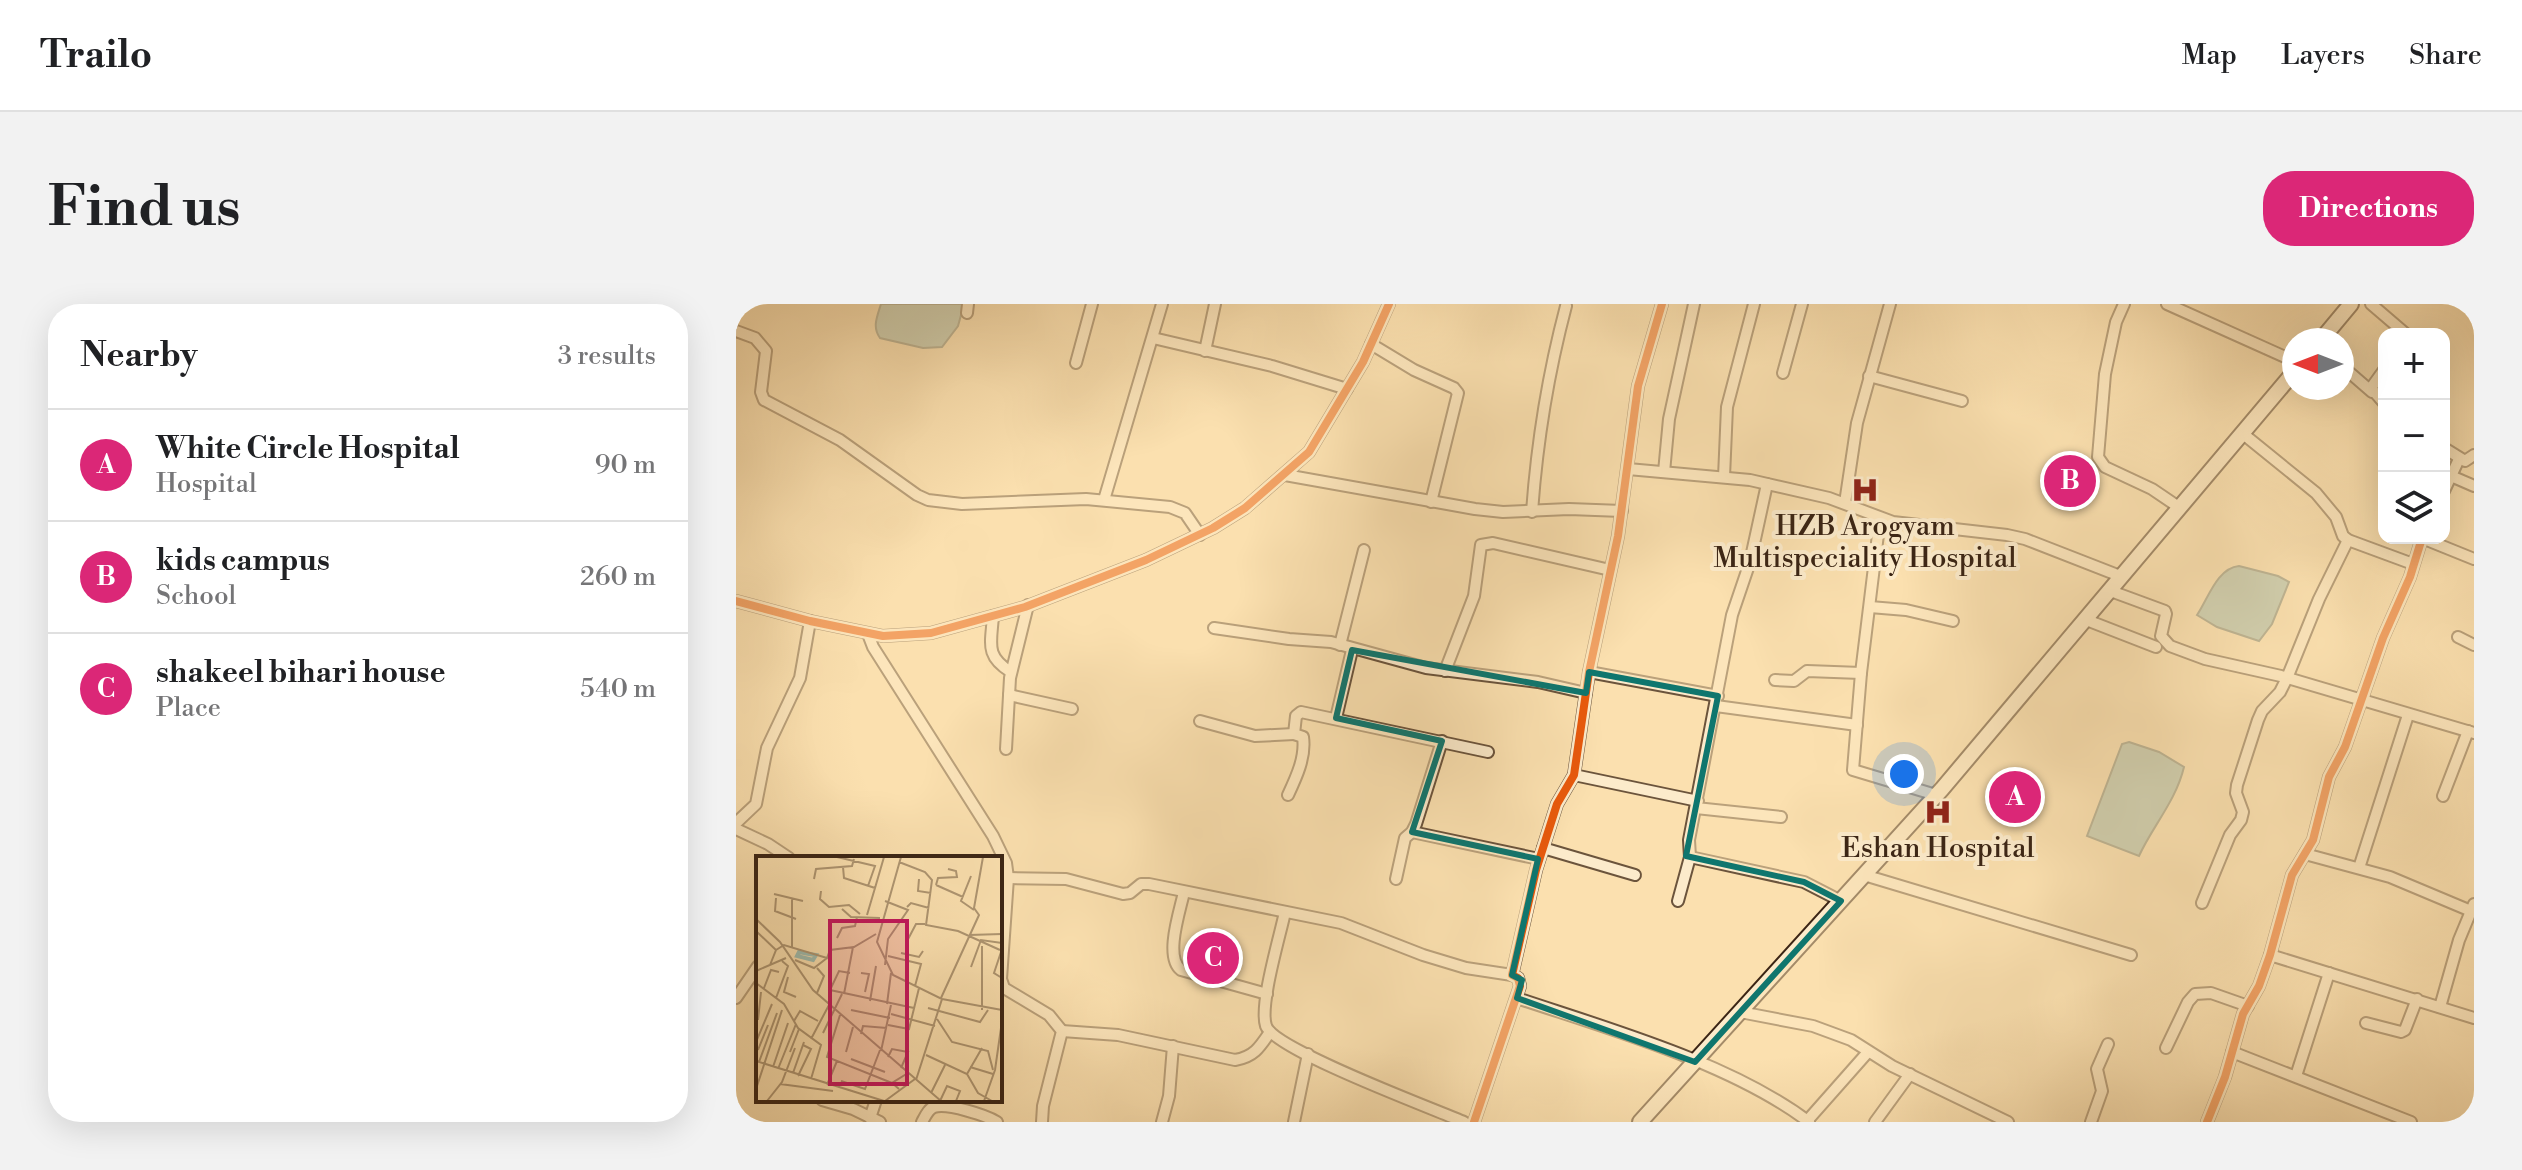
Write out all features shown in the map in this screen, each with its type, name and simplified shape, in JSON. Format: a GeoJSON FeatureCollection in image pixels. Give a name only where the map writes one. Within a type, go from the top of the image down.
{"type":"FeatureCollection","features":[{"type":"Feature","properties":{"kind":"main road"},"geometry":{"type":"LineString","coordinates":[[2331,328],[2351,304]]}},
{"type":"Feature","properties":{"kind":"main road"},"geometry":{"type":"LineString","coordinates":[[1640,1122],[1936,795],[2282,386]]}},
{"type":"Feature","properties":{"kind":"street"},"geometry":{"type":"LineString","coordinates":[[1076,363],[1092,304]]}},
{"type":"Feature","properties":{"kind":"street"},"geometry":{"type":"LineString","coordinates":[[1104,500],[1162,304]]}},
{"type":"Feature","properties":{"kind":"street"},"geometry":{"type":"LineString","coordinates":[[1205,351],[1215,304]]}},
{"type":"Feature","properties":{"kind":"street"},"geometry":{"type":"LineString","coordinates":[[736,601],[868,634],[896,637],[931,633],[1078,588],[1200,535],[1245,508],[1309,452],[1347,389],[1389,304]]}},
{"type":"Feature","properties":{"kind":"street"},"geometry":{"type":"LineString","coordinates":[[1512,975],[1541,854],[1557,804],[1574,775],[1589,672],[1622,511],[1643,365],[1662,304]]}},
{"type":"Feature","properties":{"kind":"street"},"geometry":{"type":"LineString","coordinates":[[1664,472],[1669,419],[1694,304]]}},
{"type":"Feature","properties":{"kind":"street"},"geometry":{"type":"LineString","coordinates":[[1724,477],[1727,407],[1754,304]]}},
{"type":"Feature","properties":{"kind":"street"},"geometry":{"type":"LineString","coordinates":[[1783,373],[1802,304]]}},
{"type":"Feature","properties":{"kind":"street"},"geometry":{"type":"LineString","coordinates":[[1845,503],[1857,423],[1890,304]]}},
{"type":"Feature","properties":{"kind":"street"},"geometry":{"type":"LineString","coordinates":[[2124,304],[2116,322],[2105,374],[2098,457],[2105,467],[2152,489],[2180,508]]}},
{"type":"Feature","properties":{"kind":"street"},"geometry":{"type":"LineString","coordinates":[[2167,304],[2282,356]]}},
{"type":"Feature","properties":{"kind":"street"},"geometry":{"type":"LineString","coordinates":[[2371,304],[2399,328]]}},
{"type":"Feature","properties":{"kind":"street"},"geometry":{"type":"LineString","coordinates":[[1532,512],[1550,369],[1566,306]]}},
{"type":"Feature","properties":{"kind":"street"},"geometry":{"type":"LineString","coordinates":[[736,331],[755,338],[766,351],[761,392],[764,400],[840,440],[928,500],[962,504],[1104,500],[1177,509],[1188,517],[1200,535]]}},
{"type":"Feature","properties":{"kind":"street"},"geometry":{"type":"LineString","coordinates":[[1153,338],[1282,368],[1347,389]]}},
{"type":"Feature","properties":{"kind":"street"},"geometry":{"type":"LineString","coordinates":[[1371,344],[1458,393],[1431,502]]}},
{"type":"Feature","properties":{"kind":"street"},"geometry":{"type":"LineString","coordinates":[[1869,376],[1962,401]]}},
{"type":"Feature","properties":{"kind":"street"},"geometry":{"type":"LineString","coordinates":[[2354,376],[2381,400]]}},
{"type":"Feature","properties":{"kind":"street"},"geometry":{"type":"LineString","coordinates":[[2372,392],[2372,384],[2378,377]]}},
{"type":"Feature","properties":{"kind":"street"},"geometry":{"type":"LineString","coordinates":[[2242,433],[2316,493],[2336,517],[2343,536],[2348,540],[2413,564]]}},
{"type":"Feature","properties":{"kind":"street"},"geometry":{"type":"LineString","coordinates":[[2450,452],[2465,461],[2474,455]]}},
{"type":"Feature","properties":{"kind":"street"},"geometry":{"type":"LineString","coordinates":[[2459,459],[2451,476],[2474,486]]}},
{"type":"Feature","properties":{"kind":"street"},"geometry":{"type":"LineString","coordinates":[[1628,469],[1767,484],[1845,503],[1880,518],[1909,525],[1977,530],[2025,539],[2120,576]]}},
{"type":"Feature","properties":{"kind":"street"},"geometry":{"type":"LineString","coordinates":[[1285,475],[1503,512],[1569,509],[1622,511]]}},
{"type":"Feature","properties":{"kind":"street"},"geometry":{"type":"LineString","coordinates":[[1678,901],[1690,857],[1688,845],[1732,615],[1750,562],[1767,484]]}},
{"type":"Feature","properties":{"kind":"street"},"geometry":{"type":"LineString","coordinates":[[1880,518],[1853,770],[1936,795]]}},
{"type":"Feature","properties":{"kind":"street"},"geometry":{"type":"LineString","coordinates":[[2202,903],[2230,835],[2241,820],[2243,812],[2236,793],[2237,785],[2258,720],[2287,678],[2319,599],[2348,540]]}},
{"type":"Feature","properties":{"kind":"street"},"geometry":{"type":"LineString","coordinates":[[1445,671],[1474,596],[1481,545],[1493,543],[1610,570]]}},
{"type":"Feature","properties":{"kind":"street"},"geometry":{"type":"LineString","coordinates":[[2207,1122],[2248,1006],[2270,955],[2292,875],[2313,840],[2329,777],[2345,747],[2420,544]]}},
{"type":"Feature","properties":{"kind":"street"},"geometry":{"type":"LineString","coordinates":[[2437,544],[2474,559]]}},
{"type":"Feature","properties":{"kind":"street"},"geometry":{"type":"LineString","coordinates":[[1340,645],[1364,550]]}},
{"type":"Feature","properties":{"kind":"street"},"geometry":{"type":"LineString","coordinates":[[2108,590],[2165,611],[2161,636],[2170,646],[2205,659],[2241,665],[2471,732],[2443,796]]}},
{"type":"Feature","properties":{"kind":"street"},"geometry":{"type":"LineString","coordinates":[[1006,749],[1011,672],[1028,605]]}},
{"type":"Feature","properties":{"kind":"street"},"geometry":{"type":"LineString","coordinates":[[1870,607],[1906,610],[1953,621]]}},
{"type":"Feature","properties":{"kind":"street"},"geometry":{"type":"LineString","coordinates":[[993,616],[993,658],[1011,672]]}},
{"type":"Feature","properties":{"kind":"street"},"geometry":{"type":"LineString","coordinates":[[2084,619],[2156,647]]}},
{"type":"Feature","properties":{"kind":"street"},"geometry":{"type":"LineString","coordinates":[[736,823],[756,804],[767,748],[800,678],[810,621]]}},
{"type":"Feature","properties":{"kind":"street"},"geometry":{"type":"LineString","coordinates":[[1214,628],[1340,645],[1445,671],[1538,682],[1586,693]]}},
{"type":"Feature","properties":{"kind":"street"},"geometry":{"type":"LineString","coordinates":[[868,634],[993,836],[1006,863],[1008,878],[1002,954]]}},
{"type":"Feature","properties":{"kind":"street"},"geometry":{"type":"LineString","coordinates":[[2458,637],[2474,645]]}},
{"type":"Feature","properties":{"kind":"street"},"geometry":{"type":"LineString","coordinates":[[1336,718],[1352,650]]}},
{"type":"Feature","properties":{"kind":"street"},"geometry":{"type":"LineString","coordinates":[[1775,680],[1794,681],[1807,671],[1861,673]]}},
{"type":"Feature","properties":{"kind":"street"},"geometry":{"type":"LineString","coordinates":[[1589,672],[1717,701],[1857,725]]}},
{"type":"Feature","properties":{"kind":"street"},"geometry":{"type":"LineString","coordinates":[[1009,695],[1072,709]]}},
{"type":"Feature","properties":{"kind":"street"},"geometry":{"type":"LineString","coordinates":[[1294,734],[1299,712],[1488,752]]}},
{"type":"Feature","properties":{"kind":"street"},"geometry":{"type":"LineString","coordinates":[[2359,868],[2408,715]]}},
{"type":"Feature","properties":{"kind":"street"},"geometry":{"type":"LineString","coordinates":[[1200,721],[1255,736],[1294,734],[1303,737],[1297,773],[1288,795]]}},
{"type":"Feature","properties":{"kind":"street"},"geometry":{"type":"LineString","coordinates":[[1396,879],[1405,838],[1412,832],[1442,741]]}},
{"type":"Feature","properties":{"kind":"street"},"geometry":{"type":"LineString","coordinates":[[1574,775],[1697,805],[1781,817]]}},
{"type":"Feature","properties":{"kind":"street"},"geometry":{"type":"LineString","coordinates":[[736,829],[786,856]]}},
{"type":"Feature","properties":{"kind":"street"},"geometry":{"type":"LineString","coordinates":[[1412,832],[1541,854],[1635,875]]}},
{"type":"Feature","properties":{"kind":"street"},"geometry":{"type":"LineString","coordinates":[[2305,854],[2359,868],[2473,908],[2459,940],[2440,1007]]}},
{"type":"Feature","properties":{"kind":"street"},"geometry":{"type":"LineString","coordinates":[[1690,857],[1804,882],[1841,901]]}},
{"type":"Feature","properties":{"kind":"street"},"geometry":{"type":"LineString","coordinates":[[1864,875],[2131,955]]}},
{"type":"Feature","properties":{"kind":"street"},"geometry":{"type":"LineString","coordinates":[[1008,878],[1066,879],[1123,894],[1130,893],[1141,884],[1184,892],[1341,923],[1423,955],[1456,965],[1512,975],[1520,981],[1517,998],[1474,1122]]}},
{"type":"Feature","properties":{"kind":"street"},"geometry":{"type":"LineString","coordinates":[[1184,892],[1174,941],[1176,967],[1267,994]]}},
{"type":"Feature","properties":{"kind":"street"},"geometry":{"type":"LineString","coordinates":[[1285,912],[1267,994],[1265,1024],[1270,1032],[1355,1077],[1464,1122]]}},
{"type":"Feature","properties":{"kind":"street"},"geometry":{"type":"LineString","coordinates":[[2270,955],[2474,1018]]}},
{"type":"Feature","properties":{"kind":"street"},"geometry":{"type":"LineString","coordinates":[[736,998],[756,969]]}},
{"type":"Feature","properties":{"kind":"street"},"geometry":{"type":"LineString","coordinates":[[2296,1076],[2329,973]]}},
{"type":"Feature","properties":{"kind":"street"},"geometry":{"type":"LineString","coordinates":[[1002,984],[1010,993],[1049,1015],[1062,1031],[1118,1035],[1235,1060],[1256,1052],[1270,1032]]}},
{"type":"Feature","properties":{"kind":"street"},"geometry":{"type":"LineString","coordinates":[[2166,1048],[2195,994],[2211,993],[2248,1006]]}},
{"type":"Feature","properties":{"kind":"street"},"geometry":{"type":"LineString","coordinates":[[1517,998],[1601,1026],[1759,1089],[1808,1121],[1868,1052]]}},
{"type":"Feature","properties":{"kind":"street"},"geometry":{"type":"LineString","coordinates":[[2366,1023],[2401,1032],[2405,1030],[2417,999]]}},
{"type":"Feature","properties":{"kind":"street"},"geometry":{"type":"LineString","coordinates":[[1740,1012],[1813,1026],[1851,1040],[1987,1117],[2008,1122]]}},
{"type":"Feature","properties":{"kind":"street"},"geometry":{"type":"LineString","coordinates":[[1042,1122],[1043,1106],[1062,1031]]}},
{"type":"Feature","properties":{"kind":"street"},"geometry":{"type":"LineString","coordinates":[[2091,1122],[2102,1091],[2097,1069],[2108,1044]]}},
{"type":"Feature","properties":{"kind":"street"},"geometry":{"type":"LineString","coordinates":[[1162,1122],[1171,1087],[1173,1046]]}},
{"type":"Feature","properties":{"kind":"street"},"geometry":{"type":"LineString","coordinates":[[2232,1052],[2411,1122]]}},
{"type":"Feature","properties":{"kind":"street"},"geometry":{"type":"LineString","coordinates":[[1294,1122],[1308,1054]]}},
{"type":"Feature","properties":{"kind":"street"},"geometry":{"type":"LineString","coordinates":[[1875,1122],[1910,1074]]}},
{"type":"Feature","properties":{"kind":"street"},"geometry":{"type":"LineString","coordinates":[[828,1102],[861,1112],[875,1120]]}},
{"type":"Feature","properties":{"kind":"street"},"geometry":{"type":"LineString","coordinates":[[922,1122],[930,1109],[937,1107],[961,1109],[997,1122]]}},
{"type":"Feature","properties":{"kind":"highlighted area"},"geometry":{"type":"Polygon","coordinates":[[[1352,650],[1586,693],[1589,672],[1718,696],[1686,856],[1804,882],[1841,901],[1695,1062],[1517,998],[1522,980],[1512,975],[1538,859],[1412,832],[1442,741],[1336,718],[1352,650]]]}},
{"type":"Feature","properties":{"kind":"shaded area"},"geometry":{"type":"Polygon","coordinates":[[[881,304],[964,304],[958,326],[942,347],[923,348],[880,338],[876,326],[881,304]]]}},
{"type":"Feature","properties":{"kind":"shaded area"},"geometry":{"type":"Polygon","coordinates":[[[2239,566],[2289,582],[2272,624],[2259,641],[2217,627],[2197,615],[2219,578],[2231,568],[2239,566]]]}},
{"type":"Feature","properties":{"kind":"shaded area"},"geometry":{"type":"Polygon","coordinates":[[[2129,742],[2159,752],[2184,767],[2170,802],[2139,856],[2087,836],[2122,744],[2129,742]]]}},
{"type":"Feature","properties":{"kind":"cycle path"},"geometry":{"type":"LineString","coordinates":[[736,601],[883,636],[931,633],[1025,607],[1146,560],[1213,528],[1245,508],[1309,452],[1363,362],[1389,304]]}},
{"type":"Feature","properties":{"kind":"cycle path"},"geometry":{"type":"LineString","coordinates":[[1474,1122],[1520,986],[1518,978],[1512,975],[1536,870],[1557,804],[1574,775],[1589,672],[1618,536],[1638,386],[1662,304]]}},
{"type":"Feature","properties":{"kind":"cycle path"},"geometry":{"type":"LineString","coordinates":[[2207,1122],[2225,1077],[2243,1014],[2259,986],[2270,955],[2292,875],[2313,840],[2329,777],[2345,747],[2420,544]]}},
{"type":"Feature","properties":{"kind":"place","name":"kids campus"},"geometry":{"type":"Point","coordinates":[2070,481]}},
{"type":"Feature","properties":{"kind":"place","name":"HZB Arogyam Multispeciality Hospital"},"geometry":{"type":"Point","coordinates":[1865,490]}},
{"type":"Feature","properties":{"kind":"place","name":"White Circle Hospital"},"geometry":{"type":"Point","coordinates":[2015,797]}},
{"type":"Feature","properties":{"kind":"place","name":"Eshan Hospital"},"geometry":{"type":"Point","coordinates":[1938,812]}},
{"type":"Feature","properties":{"kind":"place","name":"shakeel bihari house"},"geometry":{"type":"Point","coordinates":[1213,958]}}]}
